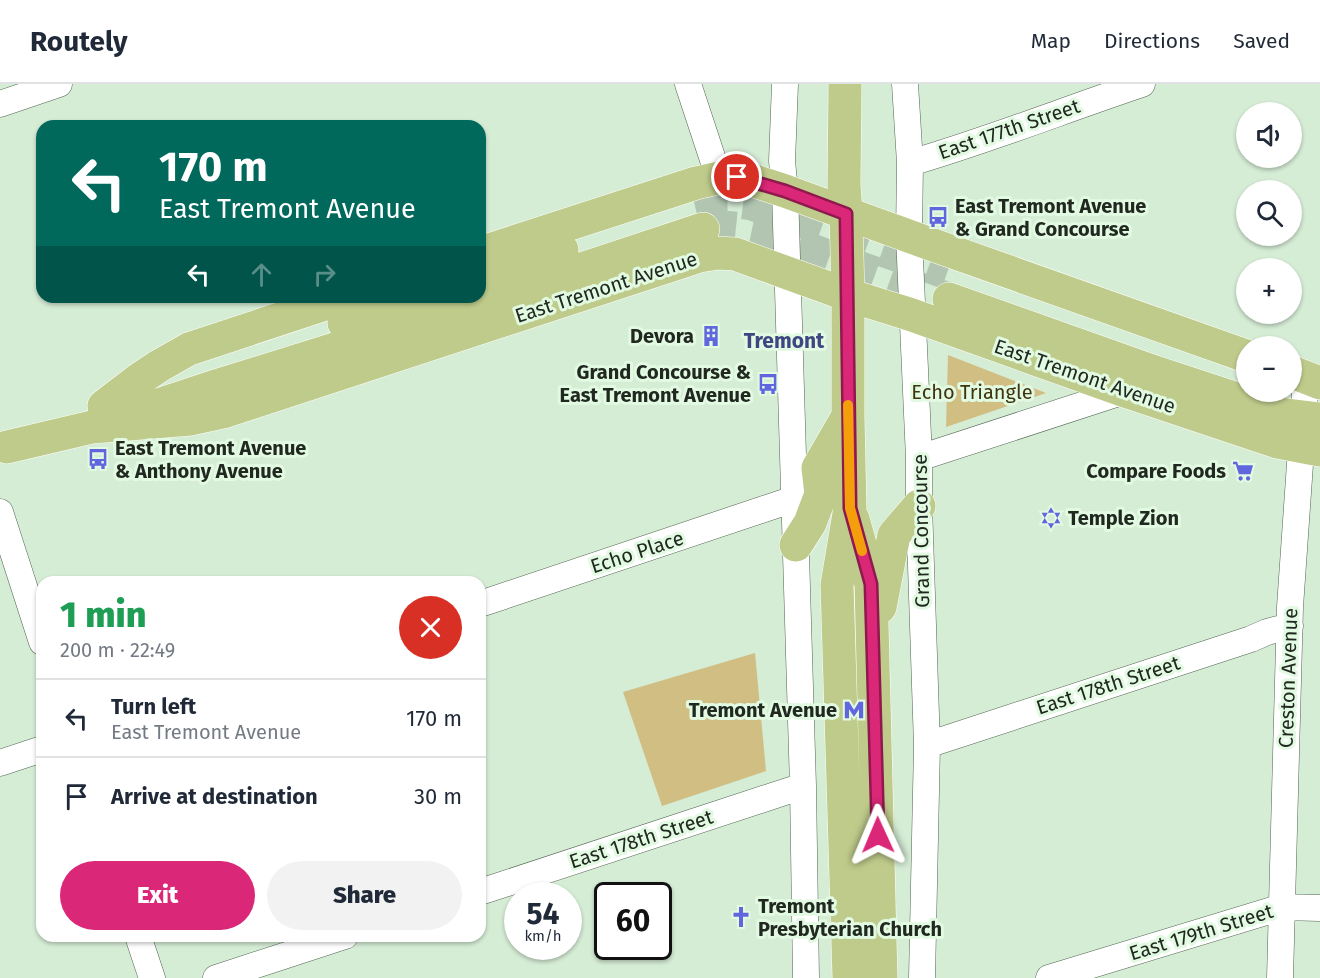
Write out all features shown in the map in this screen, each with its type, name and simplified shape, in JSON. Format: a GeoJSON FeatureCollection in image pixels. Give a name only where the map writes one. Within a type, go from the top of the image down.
{"type":"FeatureCollection","features":[{"type":"Feature","properties":{"kind":"main road"},"geometry":{"type":"LineString","coordinates":[[845,84],[844,185],[848,294],[850,508],[837,585],[849,978]]}},
{"type":"Feature","properties":{"kind":"main road"},"geometry":{"type":"LineString","coordinates":[[486,251],[674,190],[728,176],[746,178],[1236,352]]}},
{"type":"Feature","properties":{"kind":"main road","name":"East Tremont Avenue"},"geometry":{"type":"LineString","coordinates":[[486,276],[699,218],[486,298]]}},
{"type":"Feature","properties":{"kind":"main road","name":"East Tremont Avenue"},"geometry":{"type":"LineString","coordinates":[[4,449],[87,412],[98,417],[191,419],[216,414],[699,256],[718,253],[735,254],[1125,391],[1278,442],[1309,410]]}},
{"type":"Feature","properties":{"kind":"main road","name":"East Tremont Avenue"},"geometry":{"type":"LineString","coordinates":[[1236,380],[948,286],[1160,374],[1236,399]]}},
{"type":"Feature","properties":{"kind":"main road","name":"East Tremont Avenue"},"geometry":{"type":"LineString","coordinates":[[98,417],[138,380],[189,349],[328,303]]}},
{"type":"Feature","properties":{"kind":"main road","name":"East Tremont Avenue"},"geometry":{"type":"LineString","coordinates":[[98,417],[406,303]]}},
{"type":"Feature","properties":{"kind":"main road","name":"East Tremont Avenue"},"geometry":{"type":"LineString","coordinates":[[98,417],[213,387],[418,323],[472,303]]}},
{"type":"Feature","properties":{"kind":"main road","name":"East Tremont Avenue"},"geometry":{"type":"LineString","coordinates":[[1246,402],[1286,415],[1309,410]]}},
{"type":"Feature","properties":{"kind":"main road"},"geometry":{"type":"LineString","coordinates":[[1296,402],[1309,410]]}},
{"type":"Feature","properties":{"kind":"main road"},"geometry":{"type":"LineString","coordinates":[[796,545],[810,523],[821,494],[818,468],[848,416]]}},
{"type":"Feature","properties":{"kind":"main road"},"geometry":{"type":"LineString","coordinates":[[873,644],[894,536],[919,506]]}},
{"type":"Feature","properties":{"kind":"main road"},"geometry":{"type":"LineString","coordinates":[[850,508],[871,584],[881,978]]}},
{"type":"Feature","properties":{"kind":"street"},"geometry":{"type":"LineString","coordinates":[[0,104],[59,84]]}},
{"type":"Feature","properties":{"kind":"street"},"geometry":{"type":"LineString","coordinates":[[688,84],[718,178]]}},
{"type":"Feature","properties":{"kind":"street"},"geometry":{"type":"LineString","coordinates":[[785,84],[782,161],[785,191],[796,545],[807,978]]}},
{"type":"Feature","properties":{"kind":"street","name":"Grand Concourse"},"geometry":{"type":"LineString","coordinates":[[905,84],[910,163],[909,236],[919,458],[927,745],[922,978]]}},
{"type":"Feature","properties":{"kind":"street","name":"East 177th Street"},"geometry":{"type":"LineString","coordinates":[[910,163],[1142,84]]}},
{"type":"Feature","properties":{"kind":"street"},"geometry":{"type":"LineString","coordinates":[[919,458],[1125,391]]}},
{"type":"Feature","properties":{"kind":"street","name":"Creston Avenue"},"geometry":{"type":"LineString","coordinates":[[1280,978],[1290,626],[1309,410]]}},
{"type":"Feature","properties":{"kind":"street","name":"Echo Place"},"geometry":{"type":"LineString","coordinates":[[486,602],[794,500]]}},
{"type":"Feature","properties":{"kind":"street"},"geometry":{"type":"LineString","coordinates":[[0,512],[36,623]]}},
{"type":"Feature","properties":{"kind":"street","name":"East 178th Street"},"geometry":{"type":"LineString","coordinates":[[927,745],[1290,626]]}},
{"type":"Feature","properties":{"kind":"street"},"geometry":{"type":"LineString","coordinates":[[0,763],[36,751]]}},
{"type":"Feature","properties":{"kind":"street","name":"East 178th Street"},"geometry":{"type":"LineString","coordinates":[[486,890],[803,786]]}},
{"type":"Feature","properties":{"kind":"street","name":"East 179th Street"},"geometry":{"type":"LineString","coordinates":[[1049,978],[1282,907],[1320,908]]}},
{"type":"Feature","properties":{"kind":"street"},"geometry":{"type":"LineString","coordinates":[[140,942],[152,978]]}},
{"type":"Feature","properties":{"kind":"street"},"geometry":{"type":"LineString","coordinates":[[216,978],[327,942]]}},
{"type":"Feature","properties":{"kind":"green space","name":"Echo Triangle"},"geometry":{"type":"Polygon","coordinates":[[[948,355],[1046,393],[946,427],[948,355]]]}},
{"type":"Feature","properties":{"kind":"green space"},"geometry":{"type":"Polygon","coordinates":[[[755,653],[766,771],[662,806],[623,692],[755,653]]]}},
{"type":"Feature","properties":{"kind":"tunnel"},"geometry":{"type":"LineString","coordinates":[[695,206],[723,202],[752,204],[947,273]]}},
{"type":"Feature","properties":{"kind":"tunnel"},"geometry":{"type":"LineString","coordinates":[[703,229],[737,228],[771,235],[949,299]]}},
{"type":"Feature","properties":{"kind":"slow traffic"},"geometry":{"type":"LineString","coordinates":[[848,405],[850,508],[862,551]]}},
{"type":"Feature","properties":{"kind":"place","name":"East Tremont Avenue & Grand Concourse"},"geometry":{"type":"Point","coordinates":[938,217]}},
{"type":"Feature","properties":{"kind":"place","name":"Devora"},"geometry":{"type":"Point","coordinates":[711,336]}},
{"type":"Feature","properties":{"kind":"place","name":"Grand Concourse & East Tremont Avenue"},"geometry":{"type":"Point","coordinates":[768,384]}},
{"type":"Feature","properties":{"kind":"place","name":"East Tremont Avenue & Anthony Avenue"},"geometry":{"type":"Point","coordinates":[98,459]}},
{"type":"Feature","properties":{"kind":"place","name":"Compare Foods"},"geometry":{"type":"Point","coordinates":[1243,471]}},
{"type":"Feature","properties":{"kind":"place","name":"Temple Zion"},"geometry":{"type":"Point","coordinates":[1051,518]}},
{"type":"Feature","properties":{"kind":"place","name":"Tremont Avenue"},"geometry":{"type":"Point","coordinates":[854,710]}},
{"type":"Feature","properties":{"kind":"place","name":"Tremont Presbyterian Church"},"geometry":{"type":"Point","coordinates":[741,917]}},
{"type":"Feature","properties":{"kind":"district","name":"Tremont"},"geometry":{"type":"Point","coordinates":[784,341]}},
{"type":"Feature","properties":{"kind":"route"},"geometry":{"type":"LineString","coordinates":[[737,177],[785,191],[846,214],[850,508],[871,584],[878,835]]}}]}
